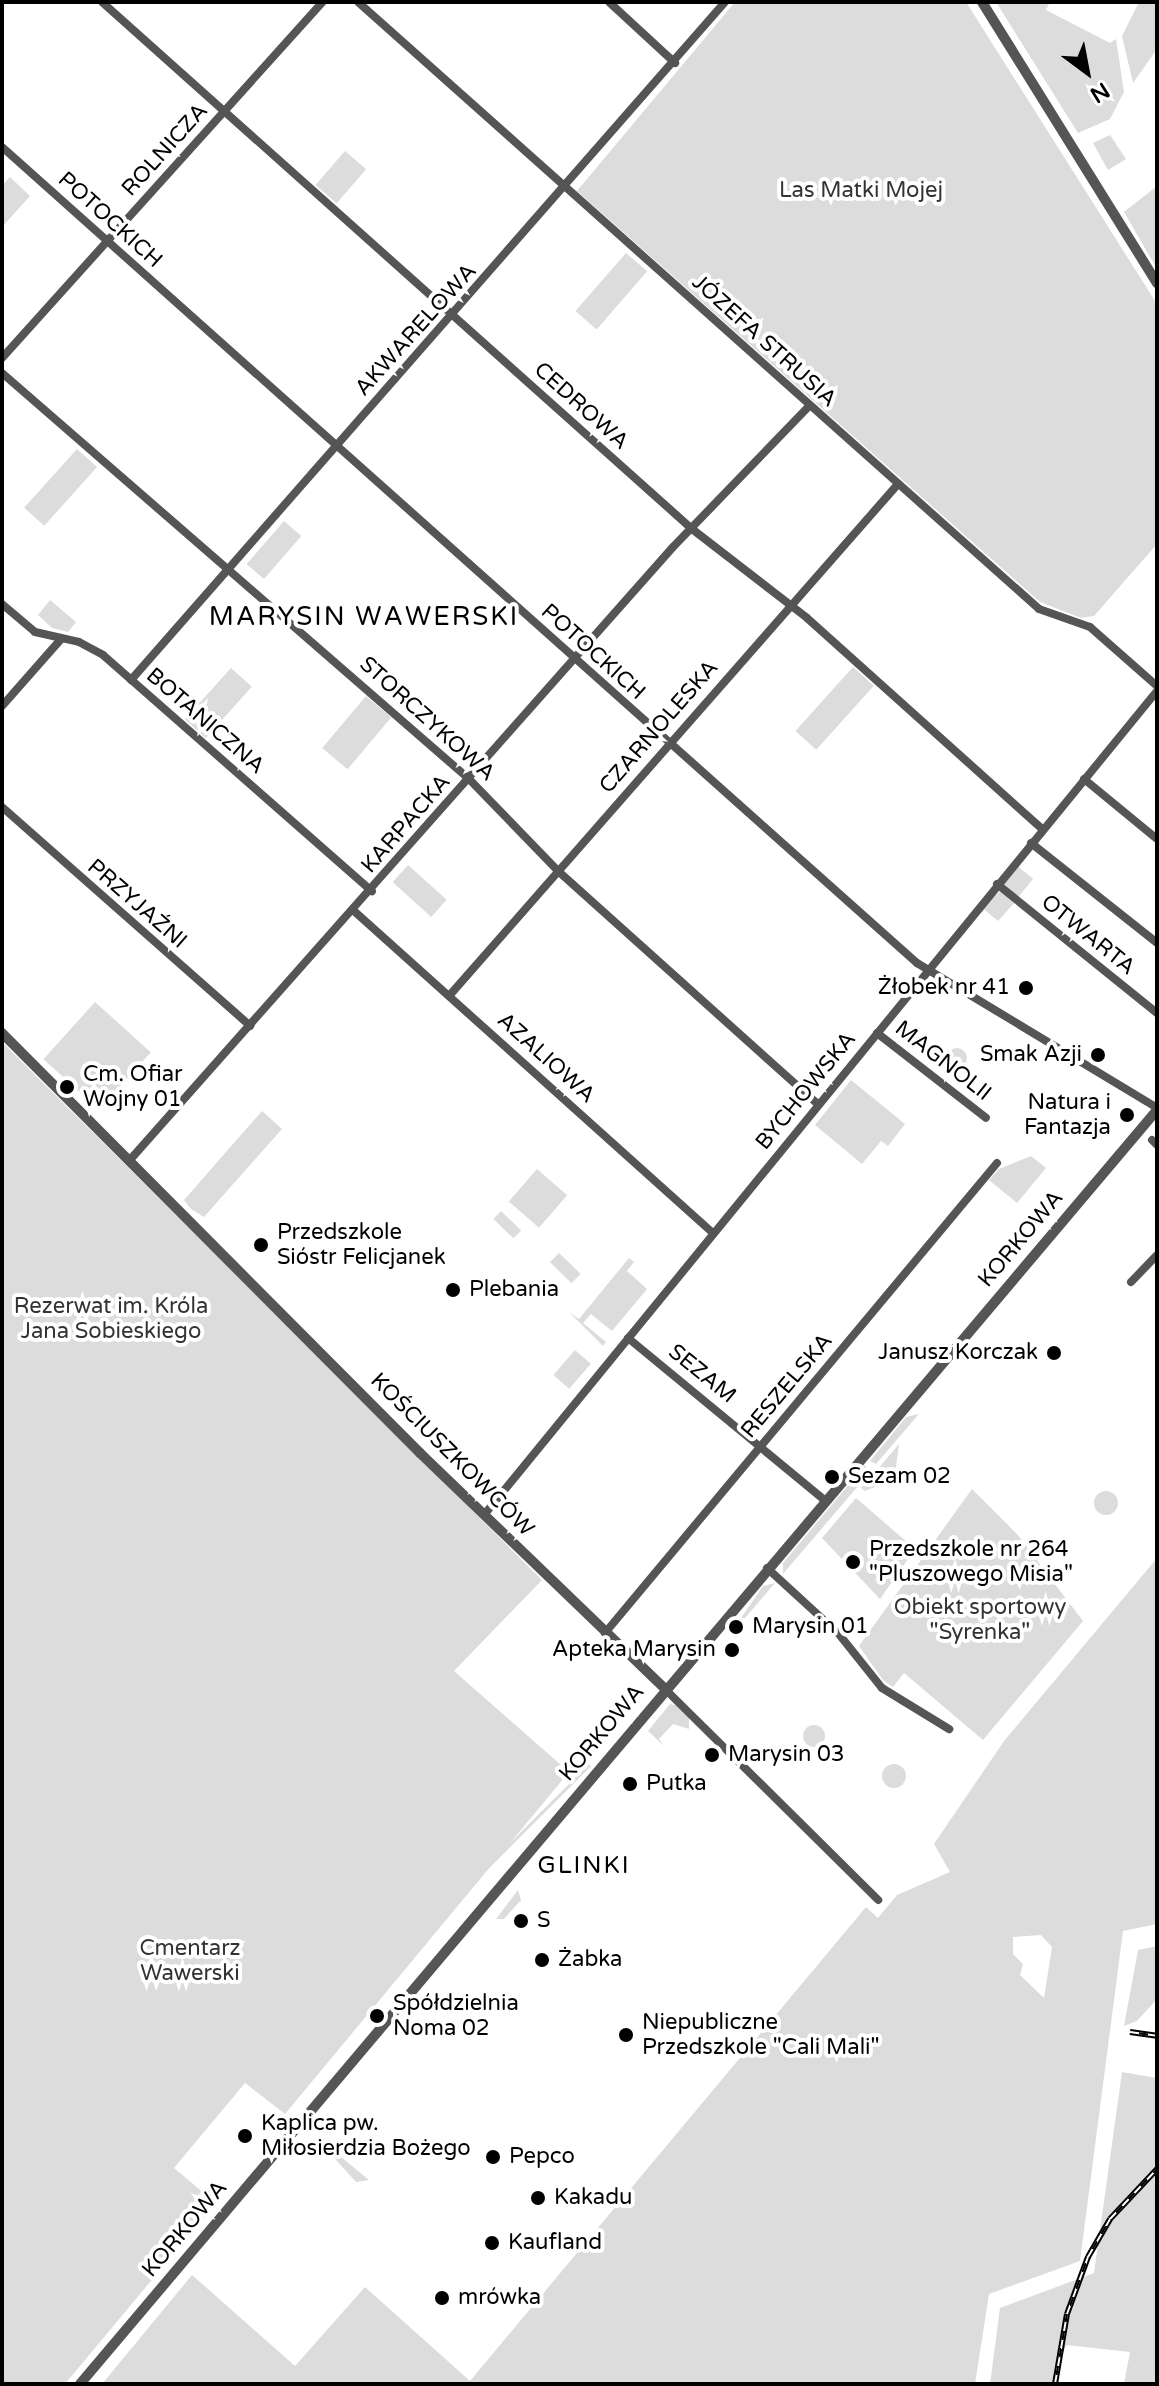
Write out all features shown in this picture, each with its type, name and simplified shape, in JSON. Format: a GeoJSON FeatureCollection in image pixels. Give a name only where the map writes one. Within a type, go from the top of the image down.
{"type":"FeatureCollection","features":[{"type":"Feature","properties":{"kind":"street","name":"CEDROWA"},"geometry":{"type":"LineString","coordinates":[[102,2],[692,529],[791,605],[1042,829]]}},
{"type":"Feature","properties":{"kind":"street","name":"ROLNICZA"},"geometry":{"type":"LineString","coordinates":[[2,358],[323,2]]}},
{"type":"Feature","properties":{"kind":"street","name":"JÓZEFA STRUSIA"},"geometry":{"type":"LineString","coordinates":[[358,2],[1039,609],[1090,627],[1156,693]]}},
{"type":"Feature","properties":{"kind":"street"},"geometry":{"type":"LineString","coordinates":[[609,2],[675,63]]}},
{"type":"Feature","properties":{"kind":"street","name":"AKWARELOWA"},"geometry":{"type":"LineString","coordinates":[[131,680],[567,188],[725,2]]}},
{"type":"Feature","properties":{"kind":"street"},"geometry":{"type":"LineString","coordinates":[[982,2],[1157,283]]}},
{"type":"Feature","properties":{"kind":"street","name":"POTOCKICH"},"geometry":{"type":"LineString","coordinates":[[2,147],[928,971],[1157,1109]]}},
{"type":"Feature","properties":{"kind":"street","name":"STORCZYKOWA"},"geometry":{"type":"LineString","coordinates":[[2,373],[469,779],[558,871],[818,1104]]}},
{"type":"Feature","properties":{"kind":"street","name":"KARPACKA"},"geometry":{"type":"LineString","coordinates":[[129,1161],[372,891],[574,659],[809,406]]}},
{"type":"Feature","properties":{"kind":"street","name":"CZARNOLESKA"},"geometry":{"type":"LineString","coordinates":[[449,996],[898,484]]}},
{"type":"Feature","properties":{"kind":"street","name":"BOTANICZNA"},"geometry":{"type":"LineString","coordinates":[[2,604],[35,632],[85,643],[372,891]]}},
{"type":"Feature","properties":{"kind":"street"},"geometry":{"type":"LineString","coordinates":[[2,706],[61,639]]}},
{"type":"Feature","properties":{"kind":"street","name":"BYCHOWSKA"},"geometry":{"type":"LineString","coordinates":[[484,1515],[1156,693]]}},
{"type":"Feature","properties":{"kind":"street"},"geometry":{"type":"LineString","coordinates":[[1084,779],[1157,839]]}},
{"type":"Feature","properties":{"kind":"street","name":"PRZYJAŹNI"},"geometry":{"type":"LineString","coordinates":[[2,807],[250,1026]]}},
{"type":"Feature","properties":{"kind":"street"},"geometry":{"type":"LineString","coordinates":[[1031,843],[1157,943]]}},
{"type":"Feature","properties":{"kind":"street","name":"OTWARTA"},"geometry":{"type":"LineString","coordinates":[[997,884],[1157,1013]]}},
{"type":"Feature","properties":{"kind":"street","name":"AZALIOWA"},"geometry":{"type":"LineString","coordinates":[[354,911],[713,1233]]}},
{"type":"Feature","properties":{"kind":"street","name":"KOŚCIUSZKOWCÓW"},"geometry":{"type":"LineString","coordinates":[[2,1033],[484,1515],[878,1900]]}},
{"type":"Feature","properties":{"kind":"street","name":"MAGNOLII"},"geometry":{"type":"LineString","coordinates":[[877,1033],[986,1118]]}},
{"type":"Feature","properties":{"kind":"street","name":"KORKOWA"},"geometry":{"type":"LineString","coordinates":[[80,2384],[1157,1109]]}},
{"type":"Feature","properties":{"kind":"street","name":"RESZELSKA"},"geometry":{"type":"LineString","coordinates":[[605,1633],[997,1163]]}},
{"type":"Feature","properties":{"kind":"street"},"geometry":{"type":"LineString","coordinates":[[1131,1282],[1157,1255]]}},
{"type":"Feature","properties":{"kind":"street","name":"SEZAM"},"geometry":{"type":"LineString","coordinates":[[628,1338],[826,1501]]}},
{"type":"Feature","properties":{"kind":"street"},"geometry":{"type":"LineString","coordinates":[[767,1568],[838,1633],[882,1688],[949,1729]]}},
{"type":"Feature","properties":{"kind":"green space","name":"Las Matki Mojej"},"geometry":{"type":"Polygon","coordinates":[[[735,2],[966,2],[1157,304],[1157,544],[1094,616],[1081,618],[1040,602],[577,191],[735,2]]]}},
{"type":"Feature","properties":{"kind":"green space"},"geometry":{"type":"Polygon","coordinates":[[[996,2],[1050,2],[1046,10],[1110,43],[1116,39],[1124,92],[1110,119],[1078,133],[996,2]]]}},
{"type":"Feature","properties":{"kind":"green space"},"geometry":{"type":"Polygon","coordinates":[[[1139,2],[1157,2],[1157,49],[1133,83],[1122,36],[1139,2]]]}},
{"type":"Feature","properties":{"kind":"green space"},"geometry":{"type":"Polygon","coordinates":[[[1110,135],[1126,159],[1108,170],[1093,143],[1110,135]]]}},
{"type":"Feature","properties":{"kind":"green space"},"geometry":{"type":"Polygon","coordinates":[[[345,151],[366,169],[337,203],[315,185],[345,151]]]}},
{"type":"Feature","properties":{"kind":"green space"},"geometry":{"type":"Polygon","coordinates":[[[10,177],[30,196],[2,227],[2,186],[10,177]]]}},
{"type":"Feature","properties":{"kind":"green space"},"geometry":{"type":"Polygon","coordinates":[[[1157,186],[1157,269],[1124,212],[1157,186]]]}},
{"type":"Feature","properties":{"kind":"green space"},"geometry":{"type":"Polygon","coordinates":[[[626,253],[647,271],[597,329],[575,311],[626,253]]]}},
{"type":"Feature","properties":{"kind":"green space"},"geometry":{"type":"Polygon","coordinates":[[[77,449],[97,467],[44,526],[24,508],[77,449]]]}},
{"type":"Feature","properties":{"kind":"green space"},"geometry":{"type":"Polygon","coordinates":[[[284,521],[301,536],[264,579],[247,564],[284,521]]]}},
{"type":"Feature","properties":{"kind":"green space"},"geometry":{"type":"Polygon","coordinates":[[[50,600],[76,622],[68,632],[52,628],[38,615],[50,600]]]}},
{"type":"Feature","properties":{"kind":"green space"},"geometry":{"type":"Polygon","coordinates":[[[853,667],[874,686],[816,750],[795,731],[853,667]]]}},
{"type":"Feature","properties":{"kind":"green space"},"geometry":{"type":"Polygon","coordinates":[[[231,668],[252,687],[206,738],[185,719],[231,668]]]}},
{"type":"Feature","properties":{"kind":"green space"},"geometry":{"type":"Polygon","coordinates":[[[366,696],[391,717],[348,769],[322,748],[366,696]]]}},
{"type":"Feature","properties":{"kind":"green space"},"geometry":{"type":"Polygon","coordinates":[[[408,865],[447,900],[431,917],[393,882],[408,865]]]}},
{"type":"Feature","properties":{"kind":"green space"},"geometry":{"type":"Polygon","coordinates":[[[1016,865],[1033,879],[1017,898],[1000,884],[1016,865]]]}},
{"type":"Feature","properties":{"kind":"green space"},"geometry":{"type":"Polygon","coordinates":[[[1001,891],[1015,902],[998,921],[981,907],[1001,891]]]}},
{"type":"Feature","properties":{"kind":"green space"},"geometry":{"type":"Polygon","coordinates":[[[95,1002],[151,1052],[99,1109],[43,1059],[95,1002]]]}},
{"type":"Feature","properties":{"kind":"green space"},"geometry":{"type":"Polygon","coordinates":[[[2,1042],[542,1580],[454,1671],[569,1772],[285,2114],[245,2083],[174,2168],[216,2203],[65,2384],[2,2384],[2,1042]]]}},
{"type":"Feature","properties":{"kind":"green space"},"geometry":{"type":"Polygon","coordinates":[[[957,1048],[964,1051],[967,1058],[964,1065],[957,1068],[950,1065],[947,1058],[950,1051],[957,1048]]]}},
{"type":"Feature","properties":{"kind":"green space"},"geometry":{"type":"Polygon","coordinates":[[[851,1080],[905,1124],[888,1146],[881,1141],[862,1164],[815,1125],[851,1080]]]}},
{"type":"Feature","properties":{"kind":"green space"},"geometry":{"type":"Polygon","coordinates":[[[262,1111],[282,1129],[204,1217],[191,1209],[184,1200],[262,1111]]]}},
{"type":"Feature","properties":{"kind":"green space"},"geometry":{"type":"Polygon","coordinates":[[[1031,1156],[1046,1168],[1017,1203],[989,1180],[999,1169],[1031,1156]]]}},
{"type":"Feature","properties":{"kind":"green space"},"geometry":{"type":"Polygon","coordinates":[[[537,1169],[567,1195],[539,1228],[509,1201],[537,1169]]]}},
{"type":"Feature","properties":{"kind":"green space"},"geometry":{"type":"Polygon","coordinates":[[[501,1211],[521,1230],[514,1238],[493,1219],[501,1211]]]}},
{"type":"Feature","properties":{"kind":"green space"},"geometry":{"type":"Polygon","coordinates":[[[559,1253],[581,1274],[572,1283],[550,1262],[559,1253]]]}},
{"type":"Feature","properties":{"kind":"green space"},"geometry":{"type":"Polygon","coordinates":[[[629,1258],[634,1262],[627,1271],[647,1289],[612,1331],[591,1314],[583,1323],[606,1342],[603,1346],[569,1312],[579,1319],[629,1258]]]}},
{"type":"Feature","properties":{"kind":"green space"},"geometry":{"type":"Polygon","coordinates":[[[575,1350],[591,1364],[569,1389],[553,1375],[575,1350]]]}},
{"type":"Feature","properties":{"kind":"green space"},"geometry":{"type":"Polygon","coordinates":[[[919,1414],[876,1464],[870,1461],[906,1417],[919,1414]]]}},
{"type":"Feature","properties":{"kind":"green space"},"geometry":{"type":"Polygon","coordinates":[[[899,1444],[895,1474],[889,1479],[878,1469],[899,1444]]]}},
{"type":"Feature","properties":{"kind":"green space"},"geometry":{"type":"Polygon","coordinates":[[[865,1465],[870,1472],[783,1574],[783,1563],[865,1465]]]}},
{"type":"Feature","properties":{"kind":"green space"},"geometry":{"type":"Polygon","coordinates":[[[876,1471],[887,1482],[865,1491],[861,1488],[876,1471]]]}},
{"type":"Feature","properties":{"kind":"green space","name":"Obiekt sportowy \"Syrenka\""},"geometry":{"type":"Polygon","coordinates":[[[972,1489],[1017,1534],[1083,1621],[983,1740],[904,1673],[893,1687],[883,1680],[859,1646],[972,1489]]]}},
{"type":"Feature","properties":{"kind":"green space"},"geometry":{"type":"Polygon","coordinates":[[[1106,1491],[1114,1495],[1118,1503],[1114,1511],[1106,1515],[1098,1511],[1094,1503],[1098,1495],[1106,1491]]]}},
{"type":"Feature","properties":{"kind":"green space"},"geometry":{"type":"Polygon","coordinates":[[[856,1498],[915,1549],[880,1599],[822,1538],[856,1498]]]}},
{"type":"Feature","properties":{"kind":"green space"},"geometry":{"type":"Polygon","coordinates":[[[1157,1558],[1157,1924],[1123,1931],[1080,2261],[989,2294],[975,2384],[102,2384],[192,2275],[295,2366],[365,2287],[470,2381],[866,1907],[878,1918],[897,1895],[950,1872],[934,1844],[1004,1741],[1157,1558]],[[1041,1935],[1013,1937],[1013,1954],[1023,1964],[1020,1975],[1044,1998],[1052,1947],[1041,1935]]]}},
{"type":"Feature","properties":{"kind":"green space"},"geometry":{"type":"Polygon","coordinates":[[[775,1583],[745,1618],[741,1618],[763,1586],[775,1583]]]}},
{"type":"Feature","properties":{"kind":"green space"},"geometry":{"type":"Polygon","coordinates":[[[670,1704],[679,1706],[689,1718],[689,1729],[673,1724],[659,1739],[664,1746],[648,1731],[670,1704]]]}},
{"type":"Feature","properties":{"kind":"green space"},"geometry":{"type":"Polygon","coordinates":[[[814,1725],[822,1728],[825,1736],[822,1744],[814,1747],[806,1744],[803,1736],[806,1728],[814,1725]]]}},
{"type":"Feature","properties":{"kind":"green space"},"geometry":{"type":"Polygon","coordinates":[[[589,1764],[591,1766],[418,1939],[416,1937],[589,1764]]]}},
{"type":"Feature","properties":{"kind":"green space"},"geometry":{"type":"Polygon","coordinates":[[[894,1764],[905,1771],[906,1776],[899,1787],[894,1788],[883,1781],[882,1776],[889,1765],[894,1764]]]}},
{"type":"Feature","properties":{"kind":"green space"},"geometry":{"type":"Polygon","coordinates":[[[518,1890],[521,1900],[504,1919],[496,1919],[518,1890]]]}},
{"type":"Feature","properties":{"kind":"green space"},"geometry":{"type":"Polygon","coordinates":[[[1157,1946],[1157,1999],[1137,2021],[1124,2026],[1138,1950],[1157,1946]]]}},
{"type":"Feature","properties":{"kind":"green space"},"geometry":{"type":"Polygon","coordinates":[[[1122,2072],[1157,2078],[1157,2384],[1124,2384],[1130,2352],[1067,2345],[1054,2369],[1059,2384],[990,2384],[1000,2308],[1094,2273],[1122,2072]]]}},
{"type":"Feature","properties":{"kind":"green space"},"geometry":{"type":"Polygon","coordinates":[[[318,2138],[369,2180],[356,2182],[318,2138]]]}},
{"type":"Feature","properties":{"kind":"railway"},"geometry":{"type":"LineString","coordinates":[[1130,2032],[1157,2036]]}},
{"type":"Feature","properties":{"kind":"railway"},"geometry":{"type":"LineString","coordinates":[[1055,2384],[1067,2314],[1088,2257],[1110,2219],[1157,2169]]}},
{"type":"Feature","properties":{"kind":"place","name":"Żłobek nr 41"},"geometry":{"type":"Point","coordinates":[1026,988]}},
{"type":"Feature","properties":{"kind":"place","name":"Smak Azji"},"geometry":{"type":"Point","coordinates":[1098,1055]}},
{"type":"Feature","properties":{"kind":"place","name":"Cm. Ofiar Wojny 01"},"geometry":{"type":"Point","coordinates":[67,1087]}},
{"type":"Feature","properties":{"kind":"place","name":"Natura i Fantazja"},"geometry":{"type":"Point","coordinates":[1127,1115]}},
{"type":"Feature","properties":{"kind":"place","name":"Przedszkole Sióstr Felicjanek"},"geometry":{"type":"Point","coordinates":[261,1245]}},
{"type":"Feature","properties":{"kind":"place","name":"Plebania"},"geometry":{"type":"Point","coordinates":[453,1290]}},
{"type":"Feature","properties":{"kind":"place","name":"Janusz Korczak"},"geometry":{"type":"Point","coordinates":[1054,1353]}},
{"type":"Feature","properties":{"kind":"place","name":"Sezam 02"},"geometry":{"type":"Point","coordinates":[832,1477]}},
{"type":"Feature","properties":{"kind":"place","name":"Przedszkole nr 264 \"Pluszowego Misia\""},"geometry":{"type":"Point","coordinates":[853,1562]}},
{"type":"Feature","properties":{"kind":"place","name":"Marysin 01"},"geometry":{"type":"Point","coordinates":[736,1627]}},
{"type":"Feature","properties":{"kind":"place","name":"Apteka Marysin"},"geometry":{"type":"Point","coordinates":[732,1650]}},
{"type":"Feature","properties":{"kind":"place","name":"Marysin 03"},"geometry":{"type":"Point","coordinates":[712,1755]}},
{"type":"Feature","properties":{"kind":"place","name":"Putka"},"geometry":{"type":"Point","coordinates":[630,1784]}},
{"type":"Feature","properties":{"kind":"place","name":"S"},"geometry":{"type":"Point","coordinates":[521,1921]}},
{"type":"Feature","properties":{"kind":"place","name":"Żabka"},"geometry":{"type":"Point","coordinates":[542,1960]}},
{"type":"Feature","properties":{"kind":"place","name":"Spółdzielnia Noma 02"},"geometry":{"type":"Point","coordinates":[377,2016]}},
{"type":"Feature","properties":{"kind":"place","name":"Niepubliczne Przedszkole \"Cali Mali\""},"geometry":{"type":"Point","coordinates":[626,2035]}},
{"type":"Feature","properties":{"kind":"place","name":"Kaplica pw. Miłosierdzia Bożego"},"geometry":{"type":"Point","coordinates":[245,2136]}},
{"type":"Feature","properties":{"kind":"place","name":"Pepco"},"geometry":{"type":"Point","coordinates":[493,2157]}},
{"type":"Feature","properties":{"kind":"place","name":"Kakadu"},"geometry":{"type":"Point","coordinates":[538,2198]}},
{"type":"Feature","properties":{"kind":"place","name":"Kaufland"},"geometry":{"type":"Point","coordinates":[492,2243]}},
{"type":"Feature","properties":{"kind":"place","name":"mrówka"},"geometry":{"type":"Point","coordinates":[442,2298]}},
{"type":"Feature","properties":{"kind":"district","name":"MARYSIN WAWERSKI"},"geometry":{"type":"Point","coordinates":[364,617]}},
{"type":"Feature","properties":{"kind":"district","name":"GLINKI"},"geometry":{"type":"Point","coordinates":[584,1866]}},
{"type":"Feature","properties":{"kind":"park label","name":"Rezerwat im. Króla Jana Sobieskiego"},"geometry":{"type":"Point","coordinates":[111,1318]}},
{"type":"Feature","properties":{"kind":"park label","name":"Cmentarz Wawerski"},"geometry":{"type":"Point","coordinates":[190,1960]}}]}
